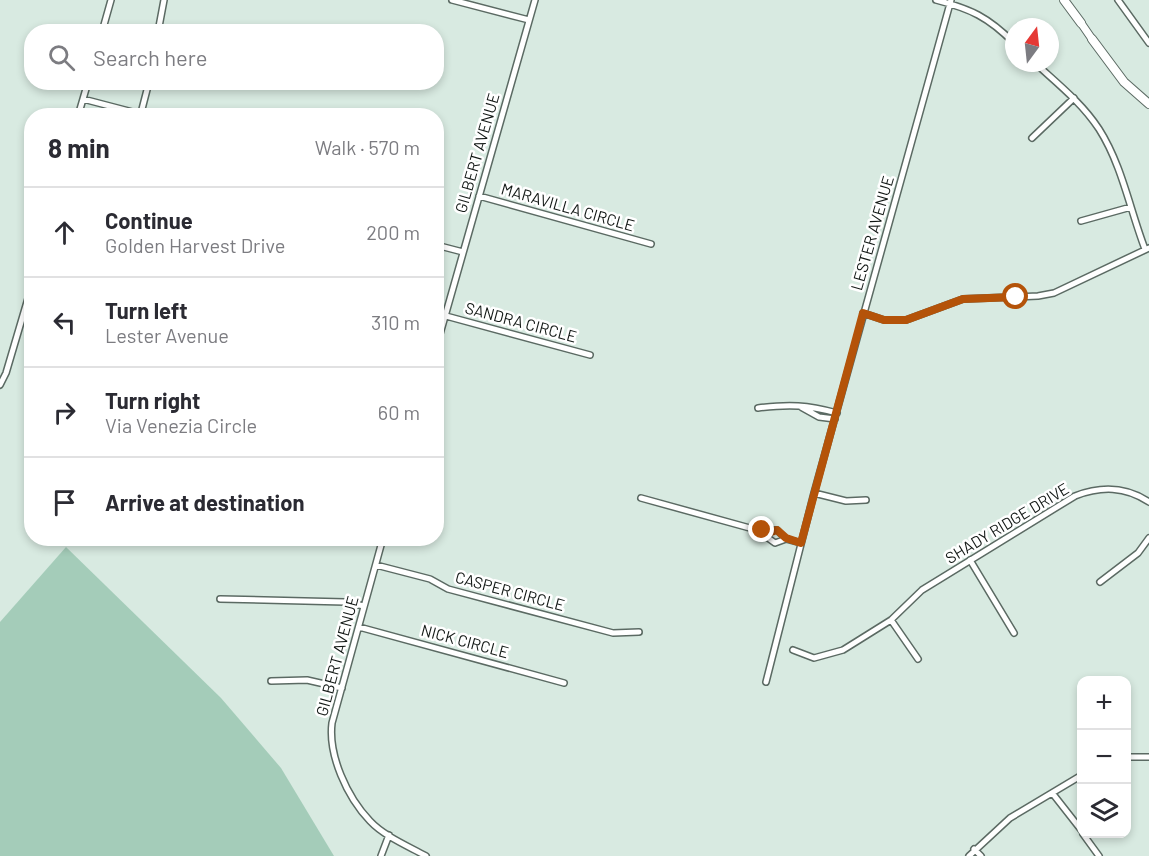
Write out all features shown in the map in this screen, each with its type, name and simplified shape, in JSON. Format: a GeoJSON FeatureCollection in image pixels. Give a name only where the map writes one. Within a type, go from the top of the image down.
{"type":"FeatureCollection","features":[{"type":"Feature","properties":{"kind":"main road"},"geometry":{"type":"LineString","coordinates":[[1064,0],[1081,23]]}},
{"type":"Feature","properties":{"kind":"main road"},"geometry":{"type":"LineString","coordinates":[[1092,39],[1124,82],[1149,104]]}},
{"type":"Feature","properties":{"kind":"street"},"geometry":{"type":"LineString","coordinates":[[104,24],[111,0]]}},
{"type":"Feature","properties":{"kind":"street"},"geometry":{"type":"LineString","coordinates":[[160,24],[164,0]]}},
{"type":"Feature","properties":{"kind":"street"},"geometry":{"type":"LineString","coordinates":[[452,0],[529,20]]}},
{"type":"Feature","properties":{"kind":"street","name":"GILBERT AVENUE"},"geometry":{"type":"LineString","coordinates":[[444,322],[535,0]]}},
{"type":"Feature","properties":{"kind":"street"},"geometry":{"type":"LineString","coordinates":[[936,0],[950,2],[978,13],[994,23],[1005,34]]}},
{"type":"Feature","properties":{"kind":"street"},"geometry":{"type":"LineString","coordinates":[[1118,0],[1149,43]]}},
{"type":"Feature","properties":{"kind":"street","name":"LESTER AVENUE"},"geometry":{"type":"LineString","coordinates":[[766,682],[814,493],[950,2]]}},
{"type":"Feature","properties":{"kind":"street"},"geometry":{"type":"LineString","coordinates":[[1081,23],[1092,39]]}},
{"type":"Feature","properties":{"kind":"street"},"geometry":{"type":"LineString","coordinates":[[863,313],[884,320],[906,320],[963,299],[1038,296],[1054,293],[1147,249],[1113,157],[1099,129],[1074,98],[1045,72]]}},
{"type":"Feature","properties":{"kind":"street"},"geometry":{"type":"LineString","coordinates":[[80,108],[86,90]]}},
{"type":"Feature","properties":{"kind":"street"},"geometry":{"type":"LineString","coordinates":[[142,108],[147,90]]}},
{"type":"Feature","properties":{"kind":"street"},"geometry":{"type":"LineString","coordinates":[[1032,138],[1074,98]]}},
{"type":"Feature","properties":{"kind":"street"},"geometry":{"type":"LineString","coordinates":[[83,99],[120,108]]}},
{"type":"Feature","properties":{"kind":"street","name":"MARAVILLA CIRCLE"},"geometry":{"type":"LineString","coordinates":[[479,196],[651,244]]}},
{"type":"Feature","properties":{"kind":"street"},"geometry":{"type":"LineString","coordinates":[[1081,221],[1131,207]]}},
{"type":"Feature","properties":{"kind":"street"},"geometry":{"type":"LineString","coordinates":[[444,246],[463,252]]}},
{"type":"Feature","properties":{"kind":"street"},"geometry":{"type":"LineString","coordinates":[[0,385],[6,373],[24,312]]}},
{"type":"Feature","properties":{"kind":"street","name":"SANDRA CIRCLE"},"geometry":{"type":"LineString","coordinates":[[446,316],[590,355]]}},
{"type":"Feature","properties":{"kind":"street"},"geometry":{"type":"LineString","coordinates":[[758,408],[788,404],[820,407],[836,416]]}},
{"type":"Feature","properties":{"kind":"street"},"geometry":{"type":"LineString","coordinates":[[800,406],[819,417],[836,416]]}},
{"type":"Feature","properties":{"kind":"street","name":"SHADY RIDGE DRIVE"},"geometry":{"type":"LineString","coordinates":[[793,650],[814,658],[830,656],[891,620],[922,590],[1075,496],[1104,488],[1124,490],[1149,502]]}},
{"type":"Feature","properties":{"kind":"street"},"geometry":{"type":"LineString","coordinates":[[814,493],[846,501],[866,500]]}},
{"type":"Feature","properties":{"kind":"street"},"geometry":{"type":"LineString","coordinates":[[641,498],[757,530],[777,530],[786,538],[801,543]]}},
{"type":"Feature","properties":{"kind":"street"},"geometry":{"type":"LineString","coordinates":[[757,530],[775,543],[786,538]]}},
{"type":"Feature","properties":{"kind":"street"},"geometry":{"type":"LineString","coordinates":[[1100,582],[1138,553],[1149,538]]}},
{"type":"Feature","properties":{"kind":"street","name":"GILBERT AVENUE"},"geometry":{"type":"LineString","coordinates":[[381,546],[332,723],[332,751],[362,812],[370,822],[426,856]]}},
{"type":"Feature","properties":{"kind":"street"},"geometry":{"type":"LineString","coordinates":[[970,561],[1014,633]]}},
{"type":"Feature","properties":{"kind":"street","name":"CASPER CIRCLE"},"geometry":{"type":"LineString","coordinates":[[376,565],[430,579],[448,589],[613,633],[639,632]]}},
{"type":"Feature","properties":{"kind":"street"},"geometry":{"type":"LineString","coordinates":[[219,598],[345,602],[364,606]]}},
{"type":"Feature","properties":{"kind":"street"},"geometry":{"type":"LineString","coordinates":[[891,620],[918,659]]}},
{"type":"Feature","properties":{"kind":"street","name":"NICK CIRCLE"},"geometry":{"type":"LineString","coordinates":[[359,627],[564,683]]}},
{"type":"Feature","properties":{"kind":"street"},"geometry":{"type":"LineString","coordinates":[[271,681],[307,680],[342,688]]}},
{"type":"Feature","properties":{"kind":"street"},"geometry":{"type":"LineString","coordinates":[[1131,757],[1149,758]]}},
{"type":"Feature","properties":{"kind":"street"},"geometry":{"type":"LineString","coordinates":[[969,856],[1010,818],[1077,778]]}},
{"type":"Feature","properties":{"kind":"street"},"geometry":{"type":"LineString","coordinates":[[1053,794],[1077,825]]}},
{"type":"Feature","properties":{"kind":"street"},"geometry":{"type":"LineString","coordinates":[[381,856],[389,835]]}},
{"type":"Feature","properties":{"kind":"street"},"geometry":{"type":"LineString","coordinates":[[1086,838],[1099,856]]}},
{"type":"Feature","properties":{"kind":"street"},"geometry":{"type":"LineString","coordinates":[[974,849],[981,856]]}},
{"type":"Feature","properties":{"kind":"green space"},"geometry":{"type":"Polygon","coordinates":[[[66,547],[221,698],[281,768],[334,856],[0,856],[0,622],[66,547]]]}},
{"type":"Feature","properties":{"kind":"route"},"geometry":{"type":"LineString","coordinates":[[762,530],[771,532],[777,530],[786,538],[801,543],[863,313],[884,320],[906,320],[963,299],[1016,297]]}}]}
